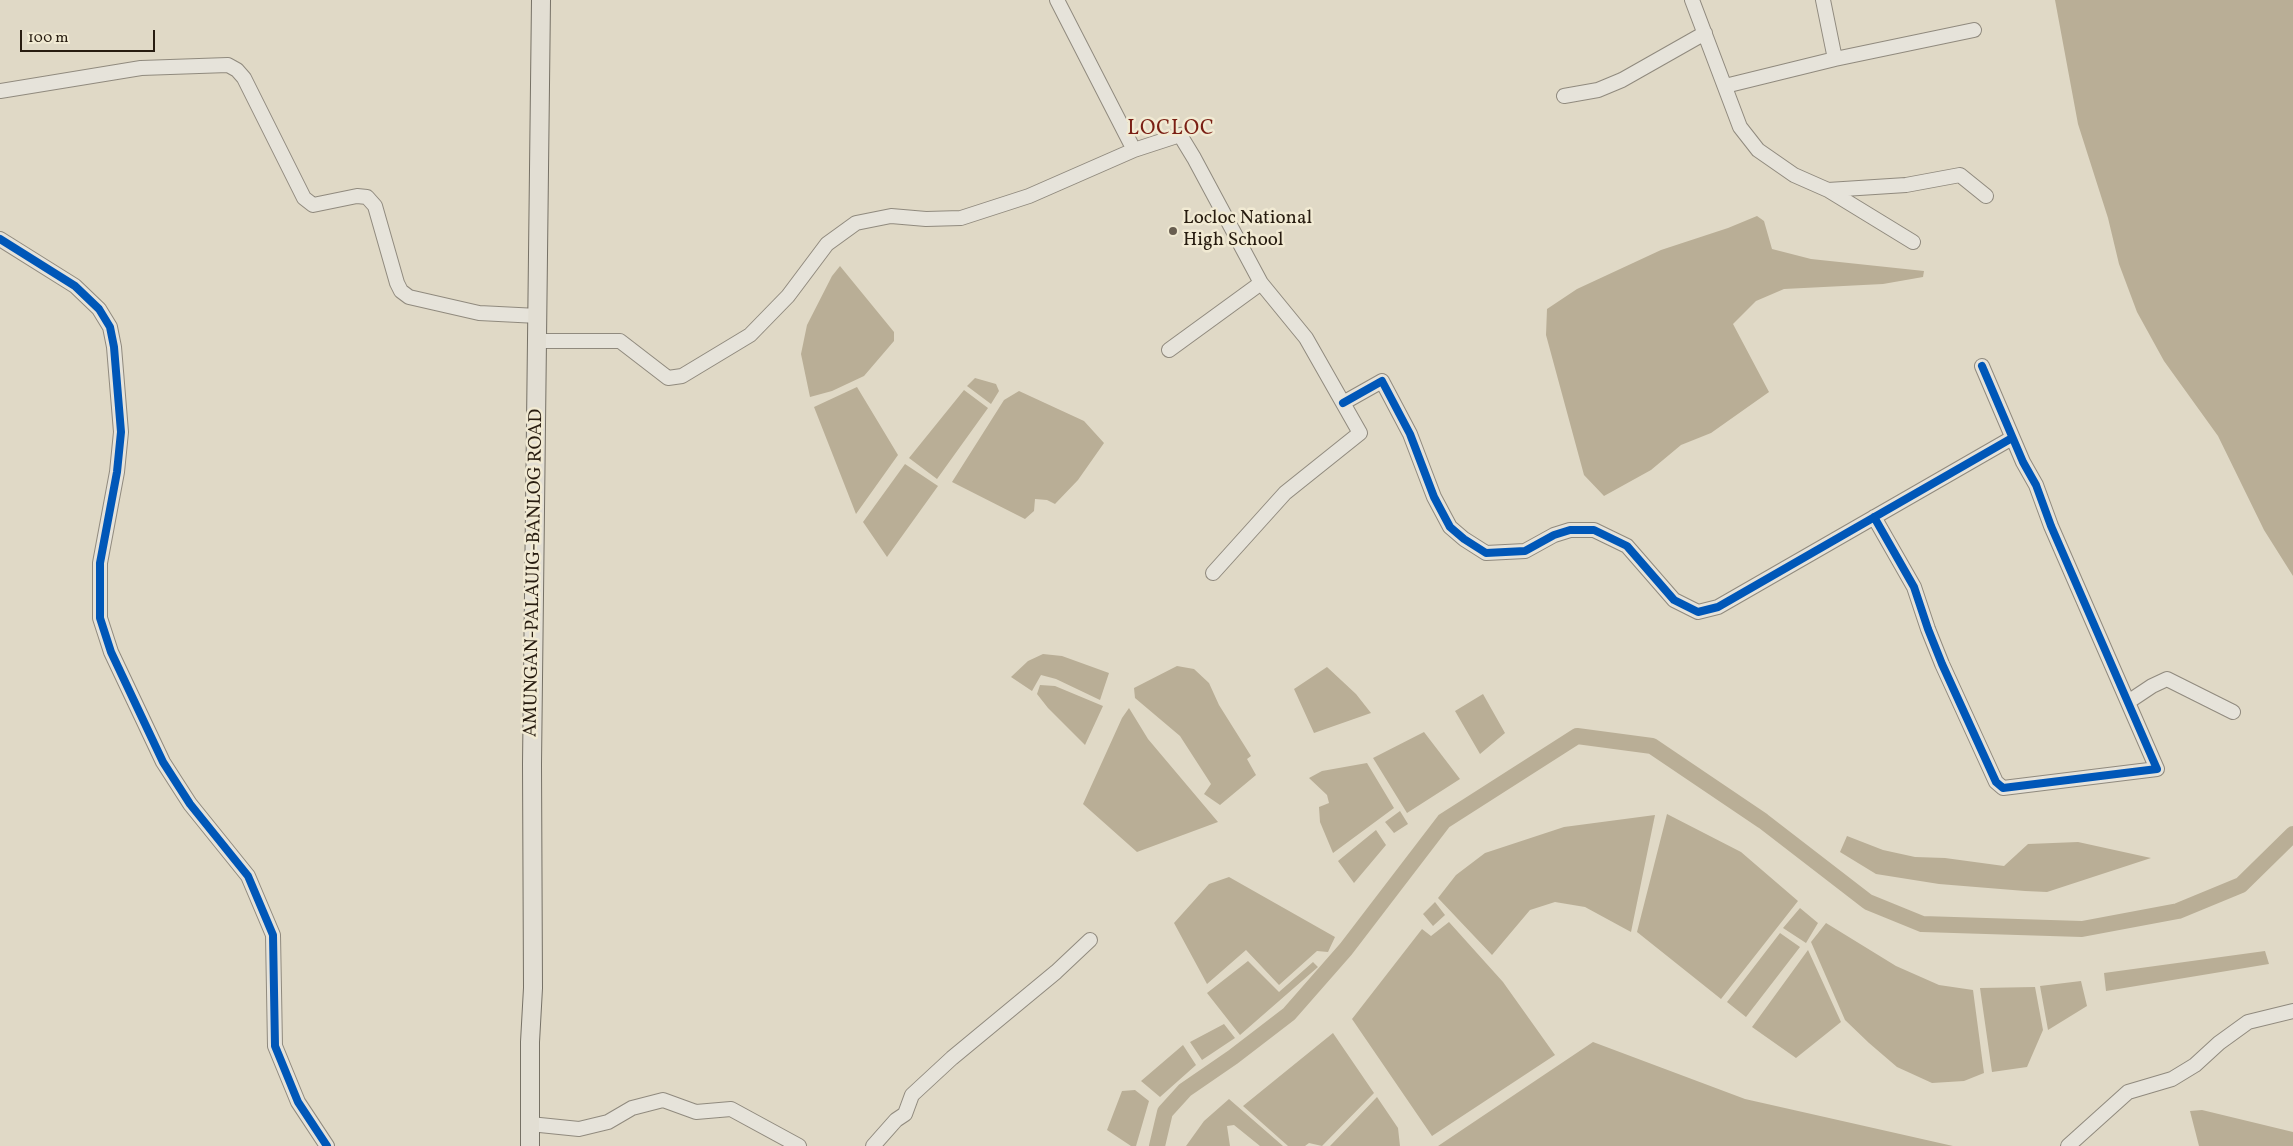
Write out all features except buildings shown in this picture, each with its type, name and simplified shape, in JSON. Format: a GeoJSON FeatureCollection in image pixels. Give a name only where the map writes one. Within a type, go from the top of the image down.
{"type":"FeatureCollection","features":[{"type":"Feature","properties":{"kind":"main road","name":"AMUNGAN-PALAUIG-BANLOG ROAD"},"geometry":{"type":"LineString","coordinates":[[530,1146],[533,988],[532,764],[541,0]]}},
{"type":"Feature","properties":{"kind":"street"},"geometry":{"type":"LineString","coordinates":[[1057,0],[1134,150]]}},
{"type":"Feature","properties":{"kind":"street"},"geometry":{"type":"LineString","coordinates":[[1692,0],[1740,127],[1758,150],[1794,175],[1828,190],[1913,242]]}},
{"type":"Feature","properties":{"kind":"street"},"geometry":{"type":"LineString","coordinates":[[1823,0],[1835,59]]}},
{"type":"Feature","properties":{"kind":"street"},"geometry":{"type":"LineString","coordinates":[[1725,86],[1835,59],[1974,30]]}},
{"type":"Feature","properties":{"kind":"street"},"geometry":{"type":"LineString","coordinates":[[1564,96],[1598,90],[1622,80],[1705,33]]}},
{"type":"Feature","properties":{"kind":"street"},"geometry":{"type":"LineString","coordinates":[[0,91],[141,68],[228,66],[237,70],[244,78],[304,198],[313,205],[357,196],[367,197],[375,206],[397,283],[401,291],[409,298],[479,313],[538,316]]}},
{"type":"Feature","properties":{"kind":"street"},"geometry":{"type":"LineString","coordinates":[[538,341],[620,341],[668,378],[682,376],[750,335],[788,296],[827,244],[856,223],[891,216],[926,219],[961,218],[1029,196],[1134,150],[1180,135],[1261,283],[1306,338],[1360,433],[1285,493],[1212,573]]}},
{"type":"Feature","properties":{"kind":"street"},"geometry":{"type":"LineString","coordinates":[[1828,190],[1906,185],[1960,175],[1986,196]]}},
{"type":"Feature","properties":{"kind":"street"},"geometry":{"type":"LineString","coordinates":[[0,240],[75,286],[99,309],[110,327],[114,347],[121,432],[117,472],[100,564],[100,618],[110,652],[163,762],[190,804],[248,876],[273,936],[275,1046],[298,1102],[325,1145]]}},
{"type":"Feature","properties":{"kind":"street"},"geometry":{"type":"LineString","coordinates":[[1169,350],[1261,283]]}},
{"type":"Feature","properties":{"kind":"street"},"geometry":{"type":"LineString","coordinates":[[1874,517],[1914,587],[1942,664],[1996,782],[2003,788],[2157,769],[2051,526],[2036,486],[2012,438],[1982,366]]}},
{"type":"Feature","properties":{"kind":"street"},"geometry":{"type":"LineString","coordinates":[[1343,403],[1382,381],[1410,434],[1434,497],[1450,527],[1464,539],[1486,553],[1525,551],[1554,535],[1570,530],[1594,530],[1626,546],[1674,600],[1698,612],[1718,607],[2012,438]]}},
{"type":"Feature","properties":{"kind":"street"},"geometry":{"type":"LineString","coordinates":[[2128,702],[2152,686],[2167,679],[2233,712]]}},
{"type":"Feature","properties":{"kind":"street"},"geometry":{"type":"LineString","coordinates":[[873,1146],[896,1120],[905,1114],[912,1095],[952,1058],[1056,972],[1090,940]]}},
{"type":"Feature","properties":{"kind":"street"},"geometry":{"type":"LineString","coordinates":[[2068,1146],[2128,1092],[2172,1079],[2196,1065],[2219,1043],[2248,1022],[2293,1011]]}},
{"type":"Feature","properties":{"kind":"street"},"geometry":{"type":"LineString","coordinates":[[530,1124],[579,1129],[608,1122],[632,1108],[663,1100],[696,1112],[731,1109],[799,1146]]}},
{"type":"Feature","properties":{"kind":"shaded area"},"geometry":{"type":"Polygon","coordinates":[[[2055,0],[2293,0],[2293,576],[2264,530],[2218,436],[2164,361],[2137,312],[2119,264],[2108,218],[2078,124],[2055,0]]]}},
{"type":"Feature","properties":{"kind":"shaded area"},"geometry":{"type":"Polygon","coordinates":[[[1757,216],[1764,221],[1772,249],[1811,259],[1924,271],[1923,277],[1883,284],[1784,289],[1756,301],[1733,324],[1769,392],[1711,433],[1681,445],[1651,470],[1604,496],[1584,475],[1546,335],[1547,309],[1577,289],[1661,250],[1728,228],[1757,216]]]}},
{"type":"Feature","properties":{"kind":"shaded area"},"geometry":{"type":"Polygon","coordinates":[[[840,266],[894,332],[894,341],[864,376],[832,391],[810,397],[801,354],[807,325],[832,276],[840,266]]]}},
{"type":"Feature","properties":{"kind":"shaded area"},"geometry":{"type":"Polygon","coordinates":[[[975,378],[996,384],[999,391],[991,404],[967,386],[975,378]]]}},
{"type":"Feature","properties":{"kind":"shaded area"},"geometry":{"type":"Polygon","coordinates":[[[857,387],[898,455],[856,514],[814,407],[857,387]]]}},
{"type":"Feature","properties":{"kind":"shaded area"},"geometry":{"type":"Polygon","coordinates":[[[964,390],[988,408],[937,479],[909,458],[964,390]]]}},
{"type":"Feature","properties":{"kind":"shaded area"},"geometry":{"type":"Polygon","coordinates":[[[1019,391],[1084,421],[1104,443],[1078,480],[1055,504],[1047,500],[1035,499],[1034,511],[1025,519],[952,482],[1004,400],[1019,391]]]}},
{"type":"Feature","properties":{"kind":"shaded area"},"geometry":{"type":"Polygon","coordinates":[[[905,464],[938,486],[887,557],[863,522],[905,464]]]}},
{"type":"Feature","properties":{"kind":"shaded area"},"geometry":{"type":"Polygon","coordinates":[[[1043,654],[1062,656],[1109,673],[1100,700],[1056,679],[1041,675],[1032,691],[1011,677],[1028,661],[1043,654]]]}},
{"type":"Feature","properties":{"kind":"shaded area"},"geometry":{"type":"Polygon","coordinates":[[[1177,666],[1194,669],[1209,683],[1219,705],[1251,756],[1247,759],[1256,775],[1220,805],[1204,794],[1211,784],[1180,736],[1135,698],[1134,688],[1177,666]]]}},
{"type":"Feature","properties":{"kind":"shaded area"},"geometry":{"type":"Polygon","coordinates":[[[1327,667],[1356,694],[1371,713],[1314,733],[1294,689],[1327,667]]]}},
{"type":"Feature","properties":{"kind":"shaded area"},"geometry":{"type":"Polygon","coordinates":[[[1040,685],[1055,686],[1103,706],[1085,745],[1048,708],[1037,694],[1040,685]]]}},
{"type":"Feature","properties":{"kind":"shaded area"},"geometry":{"type":"Polygon","coordinates":[[[1483,694],[1505,733],[1480,754],[1455,711],[1483,694]]]}},
{"type":"Feature","properties":{"kind":"shaded area"},"geometry":{"type":"Polygon","coordinates":[[[1129,708],[1148,739],[1218,822],[1137,852],[1083,804],[1122,718],[1129,708]]]}},
{"type":"Feature","properties":{"kind":"shaded area"},"geometry":{"type":"Polygon","coordinates":[[[1424,732],[1460,779],[1407,813],[1373,758],[1424,732]]]}},
{"type":"Feature","properties":{"kind":"shaded area"},"geometry":{"type":"Polygon","coordinates":[[[1367,763],[1394,808],[1333,853],[1320,822],[1319,807],[1329,803],[1327,795],[1309,778],[1322,771],[1367,763]]]}},
{"type":"Feature","properties":{"kind":"shaded area"},"geometry":{"type":"Polygon","coordinates":[[[1400,811],[1408,824],[1394,833],[1385,822],[1400,811]]]}},
{"type":"Feature","properties":{"kind":"shaded area"},"geometry":{"type":"Polygon","coordinates":[[[1667,814],[1741,852],[1798,901],[1721,999],[1637,932],[1667,814]]]}},
{"type":"Feature","properties":{"kind":"shaded area"},"geometry":{"type":"Polygon","coordinates":[[[1655,815],[1631,932],[1585,907],[1555,902],[1530,910],[1492,955],[1438,898],[1456,875],[1485,853],[1564,827],[1655,815]]]}},
{"type":"Feature","properties":{"kind":"shaded area"},"geometry":{"type":"Polygon","coordinates":[[[1376,830],[1386,845],[1354,883],[1338,861],[1376,830]]]}},
{"type":"Feature","properties":{"kind":"shaded area"},"geometry":{"type":"Polygon","coordinates":[[[1847,836],[1883,850],[1915,857],[1945,858],[2004,866],[2028,844],[2078,842],[2151,858],[2047,892],[2025,891],[1939,884],[1876,874],[1840,852],[1847,836]]]}},
{"type":"Feature","properties":{"kind":"shaded area"},"geometry":{"type":"Polygon","coordinates":[[[1229,877],[1335,937],[1328,952],[1317,951],[1279,985],[1246,950],[1207,984],[1174,923],[1209,884],[1229,877]]]}},
{"type":"Feature","properties":{"kind":"shaded area"},"geometry":{"type":"Polygon","coordinates":[[[1435,902],[1445,915],[1433,926],[1423,914],[1435,902]]]}},
{"type":"Feature","properties":{"kind":"shaded area"},"geometry":{"type":"Polygon","coordinates":[[[1800,908],[1818,923],[1806,943],[1783,928],[1800,908]]]}},
{"type":"Feature","properties":{"kind":"shaded area"},"geometry":{"type":"Polygon","coordinates":[[[1449,922],[1503,982],[1555,1055],[1432,1136],[1352,1019],[1422,929],[1431,936],[1449,922]]]}},
{"type":"Feature","properties":{"kind":"shaded area"},"geometry":{"type":"Polygon","coordinates":[[[1826,923],[1896,966],[1939,985],[1973,990],[1984,1073],[1964,1081],[1932,1083],[1897,1067],[1869,1043],[1845,1020],[1811,942],[1826,923]]]}},
{"type":"Feature","properties":{"kind":"shaded area"},"geometry":{"type":"Polygon","coordinates":[[[1780,933],[1800,947],[1746,1017],[1727,1002],[1780,933]]]}},
{"type":"Feature","properties":{"kind":"shaded area"},"geometry":{"type":"Polygon","coordinates":[[[1808,950],[1841,1022],[1796,1058],[1752,1027],[1808,950]]]}},
{"type":"Feature","properties":{"kind":"shaded area"},"geometry":{"type":"Polygon","coordinates":[[[2265,951],[2269,964],[2106,991],[2104,973],[2265,951]]]}},
{"type":"Feature","properties":{"kind":"shaded area"},"geometry":{"type":"Polygon","coordinates":[[[1248,961],[1279,992],[1313,962],[1318,967],[1240,1035],[1207,993],[1248,961]]]}},
{"type":"Feature","properties":{"kind":"shaded area"},"geometry":{"type":"Polygon","coordinates":[[[2081,981],[2087,1006],[2048,1030],[2040,986],[2081,981]]]}},
{"type":"Feature","properties":{"kind":"shaded area"},"geometry":{"type":"Polygon","coordinates":[[[2035,987],[2043,1030],[2027,1067],[1992,1072],[1980,988],[2035,987]]]}},
{"type":"Feature","properties":{"kind":"shaded area"},"geometry":{"type":"Polygon","coordinates":[[[1224,1024],[1235,1038],[1202,1060],[1190,1042],[1224,1024]]]}},
{"type":"Feature","properties":{"kind":"shaded area"},"geometry":{"type":"Polygon","coordinates":[[[1333,1033],[1374,1093],[1322,1146],[1309,1143],[1305,1146],[1288,1146],[1243,1106],[1333,1033]]]}},
{"type":"Feature","properties":{"kind":"shaded area"},"geometry":{"type":"Polygon","coordinates":[[[1593,1042],[1745,1099],[1953,1146],[1438,1146],[1593,1042]]]}},
{"type":"Feature","properties":{"kind":"shaded area"},"geometry":{"type":"Polygon","coordinates":[[[1183,1045],[1196,1065],[1160,1097],[1141,1081],[1183,1045]]]}},
{"type":"Feature","properties":{"kind":"shaded area"},"geometry":{"type":"Polygon","coordinates":[[[1135,1090],[1149,1101],[1136,1146],[1131,1146],[1107,1130],[1122,1091],[1135,1090]]]}},
{"type":"Feature","properties":{"kind":"shaded area"},"geometry":{"type":"Polygon","coordinates":[[[1377,1097],[1398,1128],[1400,1146],[1330,1146],[1377,1097]]]}},
{"type":"Feature","properties":{"kind":"shaded area"},"geometry":{"type":"Polygon","coordinates":[[[1229,1099],[1283,1146],[1260,1146],[1234,1125],[1227,1126],[1230,1146],[1186,1146],[1204,1121],[1229,1099]]]}},
{"type":"Feature","properties":{"kind":"shaded area"},"geometry":{"type":"Polygon","coordinates":[[[2202,1110],[2293,1132],[2293,1146],[2199,1146],[2190,1111],[2202,1110]]]}},
{"type":"Feature","properties":{"kind":"waterway"},"geometry":{"type":"LineString","coordinates":[[1157,1146],[1165,1112],[1185,1090],[1233,1057],[1289,1014],[1346,949],[1444,821],[1577,736],[1652,746],[1763,821],[1868,902],[1922,924],[2082,929],[2178,911],[2241,885],[2293,834]]}},
{"type":"Feature","properties":{"kind":"cycle path"},"geometry":{"type":"LineString","coordinates":[[0,239],[75,286],[99,309],[110,327],[114,347],[121,432],[117,472],[100,563],[100,618],[111,652],[163,762],[190,804],[248,876],[273,935],[275,1046],[298,1102],[327,1146]]}},
{"type":"Feature","properties":{"kind":"cycle path"},"geometry":{"type":"LineString","coordinates":[[1874,517],[1914,587],[1942,664],[1996,782],[2003,788],[2157,769],[2051,526],[2036,485],[2023,462],[1982,366]]}},
{"type":"Feature","properties":{"kind":"cycle path"},"geometry":{"type":"LineString","coordinates":[[1343,403],[1382,381],[1410,434],[1434,497],[1450,527],[1464,539],[1486,553],[1525,551],[1554,535],[1570,530],[1594,530],[1627,546],[1674,600],[1698,612],[1718,607],[2012,438]]}},
{"type":"Feature","properties":{"kind":"place","name":"Locloc National High School"},"geometry":{"type":"Point","coordinates":[1173,231]}},
{"type":"Feature","properties":{"kind":"district","name":"LOCLOC"},"geometry":{"type":"Point","coordinates":[1171,130]}}]}
